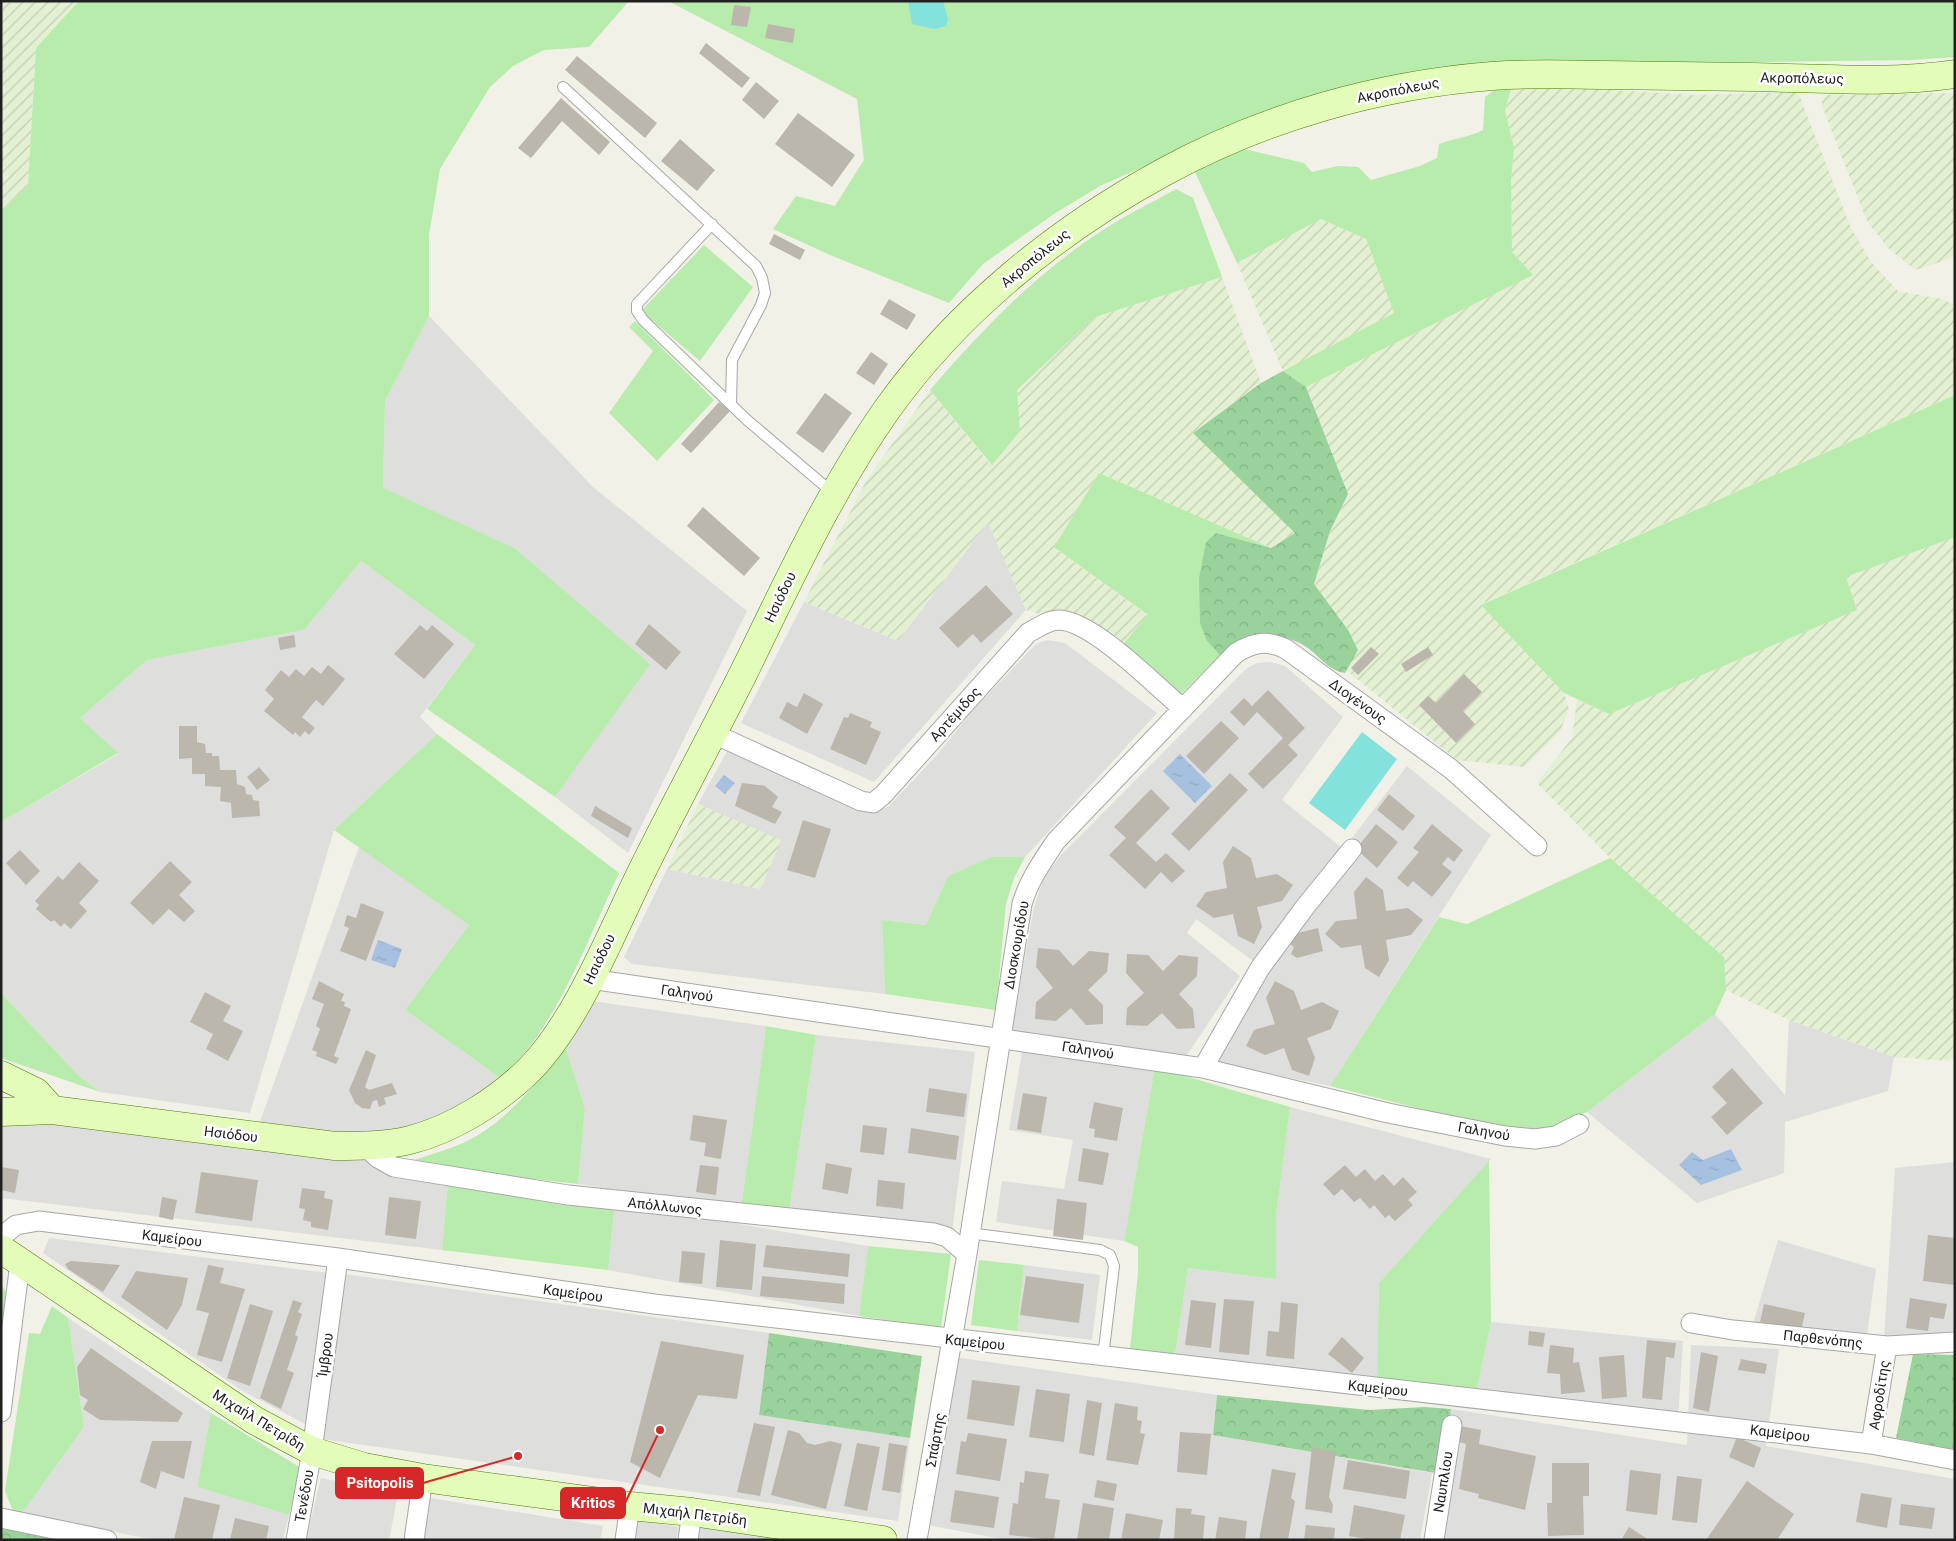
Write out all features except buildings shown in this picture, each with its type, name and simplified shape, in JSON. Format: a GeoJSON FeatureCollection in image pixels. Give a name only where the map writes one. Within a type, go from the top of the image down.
{"type":"FeatureCollection","features":[{"type":"Feature","properties":{"kind":"street","name":"Ακροπόλεως"},"geometry":{"type":"LineString","coordinates":[[924,363],[997,289],[1060,237],[1093,215],[1168,170],[1226,142],[1275,122],[1327,105],[1377,92],[1496,75],[1869,79],[1932,77],[1955,74]]}},
{"type":"Feature","properties":{"kind":"street","name":"Ησιόδου"},"geometry":{"type":"LineString","coordinates":[[7,1112],[52,1110],[326,1145],[365,1146],[408,1140],[437,1131],[465,1117],[492,1099],[531,1068],[572,1010],[590,979],[834,493],[890,406],[924,363]]}},
{"type":"Feature","properties":{"kind":"street","name":"Αρτέμιδος"},"geometry":{"type":"LineString","coordinates":[[712,733],[861,802],[873,803],[883,795],[1028,634],[1042,624],[1057,620],[1076,623],[1100,637],[1183,709]]}},
{"type":"Feature","properties":{"kind":"street","name":"Διοσκουρίδου"},"geometry":{"type":"LineString","coordinates":[[952,1340],[1022,904],[1037,868],[1056,841],[1236,653],[1260,642]]}},
{"type":"Feature","properties":{"kind":"street","name":"Διογένους"},"geometry":{"type":"LineString","coordinates":[[1260,642],[1273,643],[1286,648],[1451,769],[1537,846]]}},
{"type":"Feature","properties":{"kind":"street"},"geometry":{"type":"LineString","coordinates":[[1203,1068],[1260,968],[1305,907],[1352,850]]}},
{"type":"Feature","properties":{"kind":"street","name":"Γαληνού"},"geometry":{"type":"LineString","coordinates":[[590,979],[1000,1037],[1203,1068],[1388,1113],[1505,1136],[1535,1139],[1556,1136],[1578,1124]]}},
{"type":"Feature","properties":{"kind":"street"},"geometry":{"type":"LineString","coordinates":[[3,1075],[36,1092],[52,1110]]}},
{"type":"Feature","properties":{"kind":"street"},"geometry":{"type":"LineString","coordinates":[[3,1075],[21,1090],[24,1095],[7,1112]]}},
{"type":"Feature","properties":{"kind":"street","name":"Απόλλωνος"},"geometry":{"type":"LineString","coordinates":[[365,1146],[378,1158],[394,1167],[568,1195],[934,1233],[948,1237],[967,1254]]}},
{"type":"Feature","properties":{"kind":"street","name":"Καμείρου"},"geometry":{"type":"LineString","coordinates":[[1,1237],[16,1225],[39,1221],[338,1258],[654,1304],[952,1340],[1871,1444],[1955,1460]]}},
{"type":"Feature","properties":{"kind":"street"},"geometry":{"type":"LineString","coordinates":[[1,1412],[10,1256]]}},
{"type":"Feature","properties":{"kind":"street","name":"Μιχαήλ Πετρίδη"},"geometry":{"type":"LineString","coordinates":[[10,1256],[254,1420],[312,1451],[364,1467],[423,1478],[630,1506],[692,1512],[883,1540]]}},
{"type":"Feature","properties":{"kind":"street","name":"Ίμβρου"},"geometry":{"type":"LineString","coordinates":[[312,1451],[338,1258]]}},
{"type":"Feature","properties":{"kind":"street","name":"Παρθενόπης"},"geometry":{"type":"LineString","coordinates":[[1691,1323],[1733,1330],[1887,1346],[1955,1342]]}},
{"type":"Feature","properties":{"kind":"street","name":"Σπάρτης"},"geometry":{"type":"LineString","coordinates":[[917,1540],[952,1340]]}},
{"type":"Feature","properties":{"kind":"street","name":"Αφροδίτης"},"geometry":{"type":"LineString","coordinates":[[1871,1444],[1887,1346]]}},
{"type":"Feature","properties":{"kind":"street","name":"Ναυπλίου"},"geometry":{"type":"LineString","coordinates":[[1434,1540],[1452,1425]]}},
{"type":"Feature","properties":{"kind":"street","name":"Τενέδου"},"geometry":{"type":"LineString","coordinates":[[296,1540],[312,1451]]}},
{"type":"Feature","properties":{"kind":"street"},"geometry":{"type":"LineString","coordinates":[[414,1540],[423,1478]]}},
{"type":"Feature","properties":{"kind":"street"},"geometry":{"type":"LineString","coordinates":[[626,1540],[630,1506]]}},
{"type":"Feature","properties":{"kind":"street"},"geometry":{"type":"LineString","coordinates":[[688,1540],[692,1512]]}},
{"type":"Feature","properties":{"kind":"street"},"geometry":{"type":"LineString","coordinates":[[1,1518],[107,1540]]}},
{"type":"Feature","properties":{"kind":"lane"},"geometry":{"type":"LineString","coordinates":[[563,87],[756,266],[762,278],[765,293],[761,305],[732,360],[731,404]]}},
{"type":"Feature","properties":{"kind":"lane"},"geometry":{"type":"LineString","coordinates":[[712,224],[637,304],[637,311],[643,320],[731,404],[834,493]]}},
{"type":"Feature","properties":{"kind":"lane"},"geometry":{"type":"LineString","coordinates":[[969,1233],[1100,1250],[1110,1255],[1114,1266],[1103,1357]]}},
{"type":"Feature","properties":{"kind":"shaded area"},"geometry":{"type":"Polygon","coordinates":[[[908,1],[943,1],[948,19],[946,26],[934,29],[912,24],[908,1]]]}},
{"type":"Feature","properties":{"kind":"shaded area"},"geometry":{"type":"Polygon","coordinates":[[[429,316],[593,487],[747,611],[628,853],[555,797],[650,663],[383,488],[385,401],[429,316]]]}},
{"type":"Feature","properties":{"kind":"shaded area"},"geometry":{"type":"Polygon","coordinates":[[[988,522],[1026,610],[874,782],[741,723],[804,602],[898,641],[988,522]]]}},
{"type":"Feature","properties":{"kind":"shaded area"},"geometry":{"type":"Polygon","coordinates":[[[361,561],[475,645],[420,717],[437,734],[334,830],[250,1113],[100,1092],[78,1075],[1,993],[1,822],[118,754],[80,718],[147,660],[304,630],[361,561]]]}},
{"type":"Feature","properties":{"kind":"shaded area"},"geometry":{"type":"Polygon","coordinates":[[[1048,640],[1065,643],[1157,713],[1025,857],[991,857],[948,876],[926,925],[882,920],[885,994],[632,964],[624,957],[667,869],[761,889],[780,840],[698,804],[731,744],[875,810],[888,807],[936,756],[975,708],[1036,644],[1048,640]]]}},
{"type":"Feature","properties":{"kind":"shaded area"},"geometry":{"type":"Polygon","coordinates":[[[1271,662],[1285,666],[1343,717],[1282,800],[1341,847],[1253,961],[1196,919],[1187,933],[1240,976],[1185,1058],[1011,1033],[1034,907],[1044,877],[1061,855],[1246,669],[1257,663],[1271,662]]]}},
{"type":"Feature","properties":{"kind":"shaded area"},"geometry":{"type":"Polygon","coordinates":[[[1362,732],[1397,759],[1345,830],[1309,803],[1362,732]]]}},
{"type":"Feature","properties":{"kind":"shaded area"},"geometry":{"type":"Polygon","coordinates":[[[1407,766],[1491,835],[1330,1086],[1222,1064],[1216,1059],[1270,956],[1360,856],[1348,843],[1407,766]]]}},
{"type":"Feature","properties":{"kind":"shaded area"},"geometry":{"type":"Polygon","coordinates":[[[359,847],[469,925],[405,1010],[500,1078],[454,1111],[409,1128],[353,1136],[258,1127],[359,847]]]}},
{"type":"Feature","properties":{"kind":"shaded area"},"geometry":{"type":"Polygon","coordinates":[[[592,1001],[766,1026],[741,1209],[578,1184],[585,1109],[564,1043],[592,1001]]]}},
{"type":"Feature","properties":{"kind":"shaded area"},"geometry":{"type":"Polygon","coordinates":[[[1715,1014],[1785,1095],[1785,1099],[1789,1020],[1894,1057],[1888,1091],[1785,1122],[1784,1173],[1697,1203],[1587,1112],[1715,1014]]]}},
{"type":"Feature","properties":{"kind":"shaded area"},"geometry":{"type":"Polygon","coordinates":[[[816,1035],[975,1052],[952,1232],[789,1211],[816,1035]]]}},
{"type":"Feature","properties":{"kind":"shaded area"},"geometry":{"type":"Polygon","coordinates":[[[1022,1052],[1155,1067],[1124,1241],[996,1222],[1002,1181],[1064,1189],[1073,1140],[1009,1130],[1022,1052]]]}},
{"type":"Feature","properties":{"kind":"shaded area"},"geometry":{"type":"Polygon","coordinates":[[[1290,1107],[1491,1159],[1379,1283],[1377,1378],[1175,1354],[1188,1268],[1276,1279],[1276,1216],[1290,1107]]]}},
{"type":"Feature","properties":{"kind":"shaded area"},"geometry":{"type":"Polygon","coordinates":[[[40,1122],[372,1159],[448,1181],[442,1250],[1,1198],[1,1126],[40,1122]]]}},
{"type":"Feature","properties":{"kind":"shaded area"},"geometry":{"type":"Polygon","coordinates":[[[1955,1162],[1955,1339],[1884,1339],[1895,1168],[1955,1162]]]}},
{"type":"Feature","properties":{"kind":"shaded area"},"geometry":{"type":"Polygon","coordinates":[[[615,1203],[868,1246],[859,1316],[608,1270],[615,1203]]]}},
{"type":"Feature","properties":{"kind":"shaded area"},"geometry":{"type":"Polygon","coordinates":[[[49,1238],[328,1273],[307,1425],[241,1390],[43,1253],[49,1238]]]}},
{"type":"Feature","properties":{"kind":"shaded area"},"geometry":{"type":"Polygon","coordinates":[[[1778,1240],[1876,1269],[1866,1342],[1749,1337],[1778,1240]]]}},
{"type":"Feature","properties":{"kind":"shaded area"},"geometry":{"type":"Polygon","coordinates":[[[1024,1265],[1100,1275],[1092,1340],[1017,1331],[1024,1265]]]}},
{"type":"Feature","properties":{"kind":"shaded area"},"geometry":{"type":"Polygon","coordinates":[[[345,1274],[769,1333],[759,1415],[910,1438],[898,1521],[322,1439],[345,1274]]]}},
{"type":"Feature","properties":{"kind":"shaded area"},"geometry":{"type":"Polygon","coordinates":[[[68,1318],[211,1413],[197,1487],[289,1515],[283,1540],[154,1540],[22,1513],[84,1427],[68,1318]]]}},
{"type":"Feature","properties":{"kind":"shaded area"},"geometry":{"type":"Polygon","coordinates":[[[1491,1322],[1683,1341],[1678,1421],[1477,1388],[1491,1322]]]}},
{"type":"Feature","properties":{"kind":"shaded area"},"geometry":{"type":"Polygon","coordinates":[[[1691,1345],[1779,1349],[1766,1446],[1955,1479],[1955,1540],[1432,1540],[1451,1409],[1687,1445],[1691,1345]]]}},
{"type":"Feature","properties":{"kind":"shaded area"},"geometry":{"type":"Polygon","coordinates":[[[955,1357],[1217,1395],[1213,1435],[1432,1473],[1420,1540],[1007,1540],[927,1525],[955,1357]]]}},
{"type":"Feature","properties":{"kind":"shaded area"},"geometry":{"type":"Polygon","coordinates":[[[321,1478],[398,1494],[389,1540],[306,1540],[321,1478]]]}},
{"type":"Feature","properties":{"kind":"shaded area"},"geometry":{"type":"Polygon","coordinates":[[[418,1496],[603,1526],[600,1540],[412,1540],[418,1496]]]}},
{"type":"Feature","properties":{"kind":"shaded area"},"geometry":{"type":"Polygon","coordinates":[[[626,1518],[679,1527],[676,1540],[622,1540],[626,1518]]]}},
{"type":"Feature","properties":{"kind":"shaded area"},"geometry":{"type":"Polygon","coordinates":[[[699,1525],[805,1540],[696,1540],[699,1525]]]}},
{"type":"Feature","properties":{"kind":"green space"},"geometry":{"type":"Polygon","coordinates":[[[1,1],[79,1],[36,48],[28,186],[1,211],[1,1]]]}},
{"type":"Feature","properties":{"kind":"green space"},"geometry":{"type":"Polygon","coordinates":[[[79,1],[629,1],[589,47],[544,50],[513,66],[490,87],[440,169],[429,235],[429,316],[385,401],[383,488],[514,548],[650,664],[555,797],[427,709],[475,645],[361,561],[304,630],[147,660],[80,718],[118,753],[1,822],[1,211],[28,186],[36,48],[79,1]]]}},
{"type":"Feature","properties":{"kind":"green space"},"geometry":{"type":"Polygon","coordinates":[[[668,1],[1955,1],[1955,57],[1913,60],[1528,65],[1241,124],[1100,186],[1054,214],[983,264],[949,303],[830,255],[773,229],[796,196],[835,206],[864,160],[857,99],[668,1]]]}},
{"type":"Feature","properties":{"kind":"green space"},"geometry":{"type":"Polygon","coordinates":[[[1512,84],[1694,95],[1798,92],[1851,228],[1871,262],[1898,291],[1942,299],[1955,305],[1955,395],[1481,604],[1564,693],[1569,709],[1560,732],[1524,767],[1457,760],[1326,654],[1348,630],[1314,584],[1330,531],[1348,494],[1306,387],[1533,275],[1512,252],[1511,179],[1514,148],[1505,111],[1512,84]]]}},
{"type":"Feature","properties":{"kind":"green space"},"geometry":{"type":"Polygon","coordinates":[[[1512,84],[1505,111],[1514,148],[1511,179],[1512,252],[1533,275],[1306,387],[1283,371],[1394,313],[1366,239],[1321,219],[1237,263],[1194,170],[1240,148],[1304,163],[1312,172],[1338,166],[1358,167],[1371,180],[1420,166],[1437,158],[1439,144],[1483,130],[1485,97],[1500,86],[1512,84]]]}},
{"type":"Feature","properties":{"kind":"green space"},"geometry":{"type":"Polygon","coordinates":[[[1955,93],[1955,257],[1916,270],[1889,249],[1867,221],[1822,106],[1822,100],[1827,95],[1955,93]]]}},
{"type":"Feature","properties":{"kind":"green space"},"geometry":{"type":"Polygon","coordinates":[[[1176,189],[1193,198],[1222,277],[1095,317],[1017,390],[1020,431],[992,465],[930,390],[1009,305],[1053,267],[1109,226],[1176,189]]]}},
{"type":"Feature","properties":{"kind":"green space"},"geometry":{"type":"Polygon","coordinates":[[[1321,219],[1366,239],[1394,313],[1283,371],[1237,263],[1321,219]]]}},
{"type":"Feature","properties":{"kind":"green space"},"geometry":{"type":"Polygon","coordinates":[[[704,245],[753,287],[700,361],[641,311],[704,245]]]}},
{"type":"Feature","properties":{"kind":"green space"},"geometry":{"type":"Polygon","coordinates":[[[1222,277],[1261,383],[1194,433],[1296,533],[1271,548],[1099,473],[1054,547],[1148,616],[1119,649],[1093,631],[1026,610],[988,522],[898,641],[804,602],[866,481],[930,390],[991,465],[1020,431],[1017,390],[1095,317],[1222,277]]]}},
{"type":"Feature","properties":{"kind":"green space"},"geometry":{"type":"Polygon","coordinates":[[[635,321],[714,400],[657,461],[609,413],[653,351],[629,327],[635,321]]]}},
{"type":"Feature","properties":{"kind":"green space"},"geometry":{"type":"Polygon","coordinates":[[[1283,371],[1306,387],[1348,494],[1330,531],[1314,584],[1348,630],[1358,650],[1345,673],[1324,663],[1302,644],[1291,639],[1279,637],[1255,638],[1243,642],[1220,655],[1207,641],[1200,623],[1199,578],[1206,542],[1216,533],[1271,548],[1295,533],[1193,433],[1261,383],[1283,371]]]}},
{"type":"Feature","properties":{"kind":"green space"},"geometry":{"type":"Polygon","coordinates":[[[1955,395],[1955,537],[1846,577],[1857,610],[1609,714],[1564,693],[1481,605],[1955,395]]]}},
{"type":"Feature","properties":{"kind":"green space"},"geometry":{"type":"Polygon","coordinates":[[[1099,473],[1271,548],[1216,533],[1207,641],[1220,655],[1175,700],[1119,649],[1148,615],[1054,547],[1099,473]]]}},
{"type":"Feature","properties":{"kind":"green space"},"geometry":{"type":"Polygon","coordinates":[[[1955,537],[1955,1058],[1947,1061],[1894,1057],[1789,1020],[1726,990],[1724,957],[1610,858],[1537,783],[1572,738],[1577,699],[1609,714],[1857,610],[1846,577],[1955,537]]]}},
{"type":"Feature","properties":{"kind":"green space"},"geometry":{"type":"Polygon","coordinates":[[[437,734],[619,873],[569,982],[554,1009],[538,1035],[520,1058],[500,1078],[405,1010],[469,925],[334,830],[437,734]]]}},
{"type":"Feature","properties":{"kind":"green space"},"geometry":{"type":"Polygon","coordinates":[[[698,804],[781,840],[761,889],[667,869],[698,804]]]}},
{"type":"Feature","properties":{"kind":"green space"},"geometry":{"type":"Polygon","coordinates":[[[991,857],[1025,857],[1014,878],[1006,904],[996,1010],[885,994],[882,920],[926,925],[948,876],[991,857]]]}},
{"type":"Feature","properties":{"kind":"green space"},"geometry":{"type":"Polygon","coordinates":[[[1610,858],[1724,957],[1726,990],[1715,1014],[1587,1112],[1533,1137],[1330,1086],[1439,917],[1467,924],[1610,858]]]}},
{"type":"Feature","properties":{"kind":"green space"},"geometry":{"type":"Polygon","coordinates":[[[1,993],[78,1075],[100,1092],[1,1058],[1,993]]]}},
{"type":"Feature","properties":{"kind":"green space"},"geometry":{"type":"Polygon","coordinates":[[[766,1026],[816,1035],[789,1211],[741,1209],[766,1026]]]}},
{"type":"Feature","properties":{"kind":"green space"},"geometry":{"type":"Polygon","coordinates":[[[564,1043],[585,1109],[578,1184],[402,1164],[460,1144],[491,1126],[526,1094],[564,1043]]]}},
{"type":"Feature","properties":{"kind":"green space"},"geometry":{"type":"Polygon","coordinates":[[[1155,1067],[1290,1107],[1276,1216],[1276,1279],[1188,1268],[1175,1354],[1130,1349],[1138,1273],[1138,1247],[1124,1241],[1155,1067]]]}},
{"type":"Feature","properties":{"kind":"green space"},"geometry":{"type":"Polygon","coordinates":[[[1489,1161],[1491,1322],[1477,1388],[1377,1378],[1379,1283],[1489,1161]]]}},
{"type":"Feature","properties":{"kind":"green space"},"geometry":{"type":"Polygon","coordinates":[[[448,1181],[615,1203],[608,1270],[442,1250],[448,1181]]]}},
{"type":"Feature","properties":{"kind":"green space"},"geometry":{"type":"Polygon","coordinates":[[[868,1246],[951,1254],[941,1328],[859,1316],[868,1246]]]}},
{"type":"Feature","properties":{"kind":"green space"},"geometry":{"type":"Polygon","coordinates":[[[979,1260],[1024,1265],[1017,1331],[971,1325],[979,1260]]]}},
{"type":"Feature","properties":{"kind":"green space"},"geometry":{"type":"Polygon","coordinates":[[[1,1284],[11,1302],[1,1355],[1,1284]]]}},
{"type":"Feature","properties":{"kind":"green space"},"geometry":{"type":"Polygon","coordinates":[[[52,1306],[68,1318],[84,1427],[22,1513],[13,1511],[5,1491],[29,1333],[40,1334],[52,1306]]]}},
{"type":"Feature","properties":{"kind":"green space"},"geometry":{"type":"Polygon","coordinates":[[[769,1333],[922,1356],[910,1438],[759,1415],[769,1333]]]}},
{"type":"Feature","properties":{"kind":"green space"},"geometry":{"type":"Polygon","coordinates":[[[1913,1354],[1955,1355],[1955,1450],[1896,1438],[1913,1354]]]}},
{"type":"Feature","properties":{"kind":"green space"},"geometry":{"type":"Polygon","coordinates":[[[1217,1395],[1369,1410],[1425,1407],[1451,1409],[1441,1474],[1213,1435],[1217,1395]]]}},
{"type":"Feature","properties":{"kind":"green space"},"geometry":{"type":"Polygon","coordinates":[[[211,1413],[301,1468],[289,1515],[197,1487],[211,1413]]]}},
{"type":"Feature","properties":{"kind":"green space"},"geometry":{"type":"Polygon","coordinates":[[[1,1529],[42,1534],[61,1540],[1,1540],[1,1529]]]}},
{"type":"Feature","properties":{"kind":"water"},"geometry":{"type":"Polygon","coordinates":[[[1180,754],[1212,786],[1195,803],[1163,771],[1180,754]]]}},
{"type":"Feature","properties":{"kind":"water"},"geometry":{"type":"Polygon","coordinates":[[[724,775],[735,783],[725,794],[715,786],[724,775]]]}},
{"type":"Feature","properties":{"kind":"water"},"geometry":{"type":"Polygon","coordinates":[[[378,940],[402,949],[395,968],[371,960],[378,940]]]}},
{"type":"Feature","properties":{"kind":"water"},"geometry":{"type":"Polygon","coordinates":[[[1731,1149],[1742,1170],[1701,1185],[1679,1165],[1692,1152],[1703,1160],[1731,1149]]]}},
{"type":"Feature","properties":{"kind":"place","name":"Kritios"},"geometry":{"type":"Point","coordinates":[660,1430]}},
{"type":"Feature","properties":{"kind":"place","name":"Psitopolis"},"geometry":{"type":"Point","coordinates":[518,1456]}}]}
